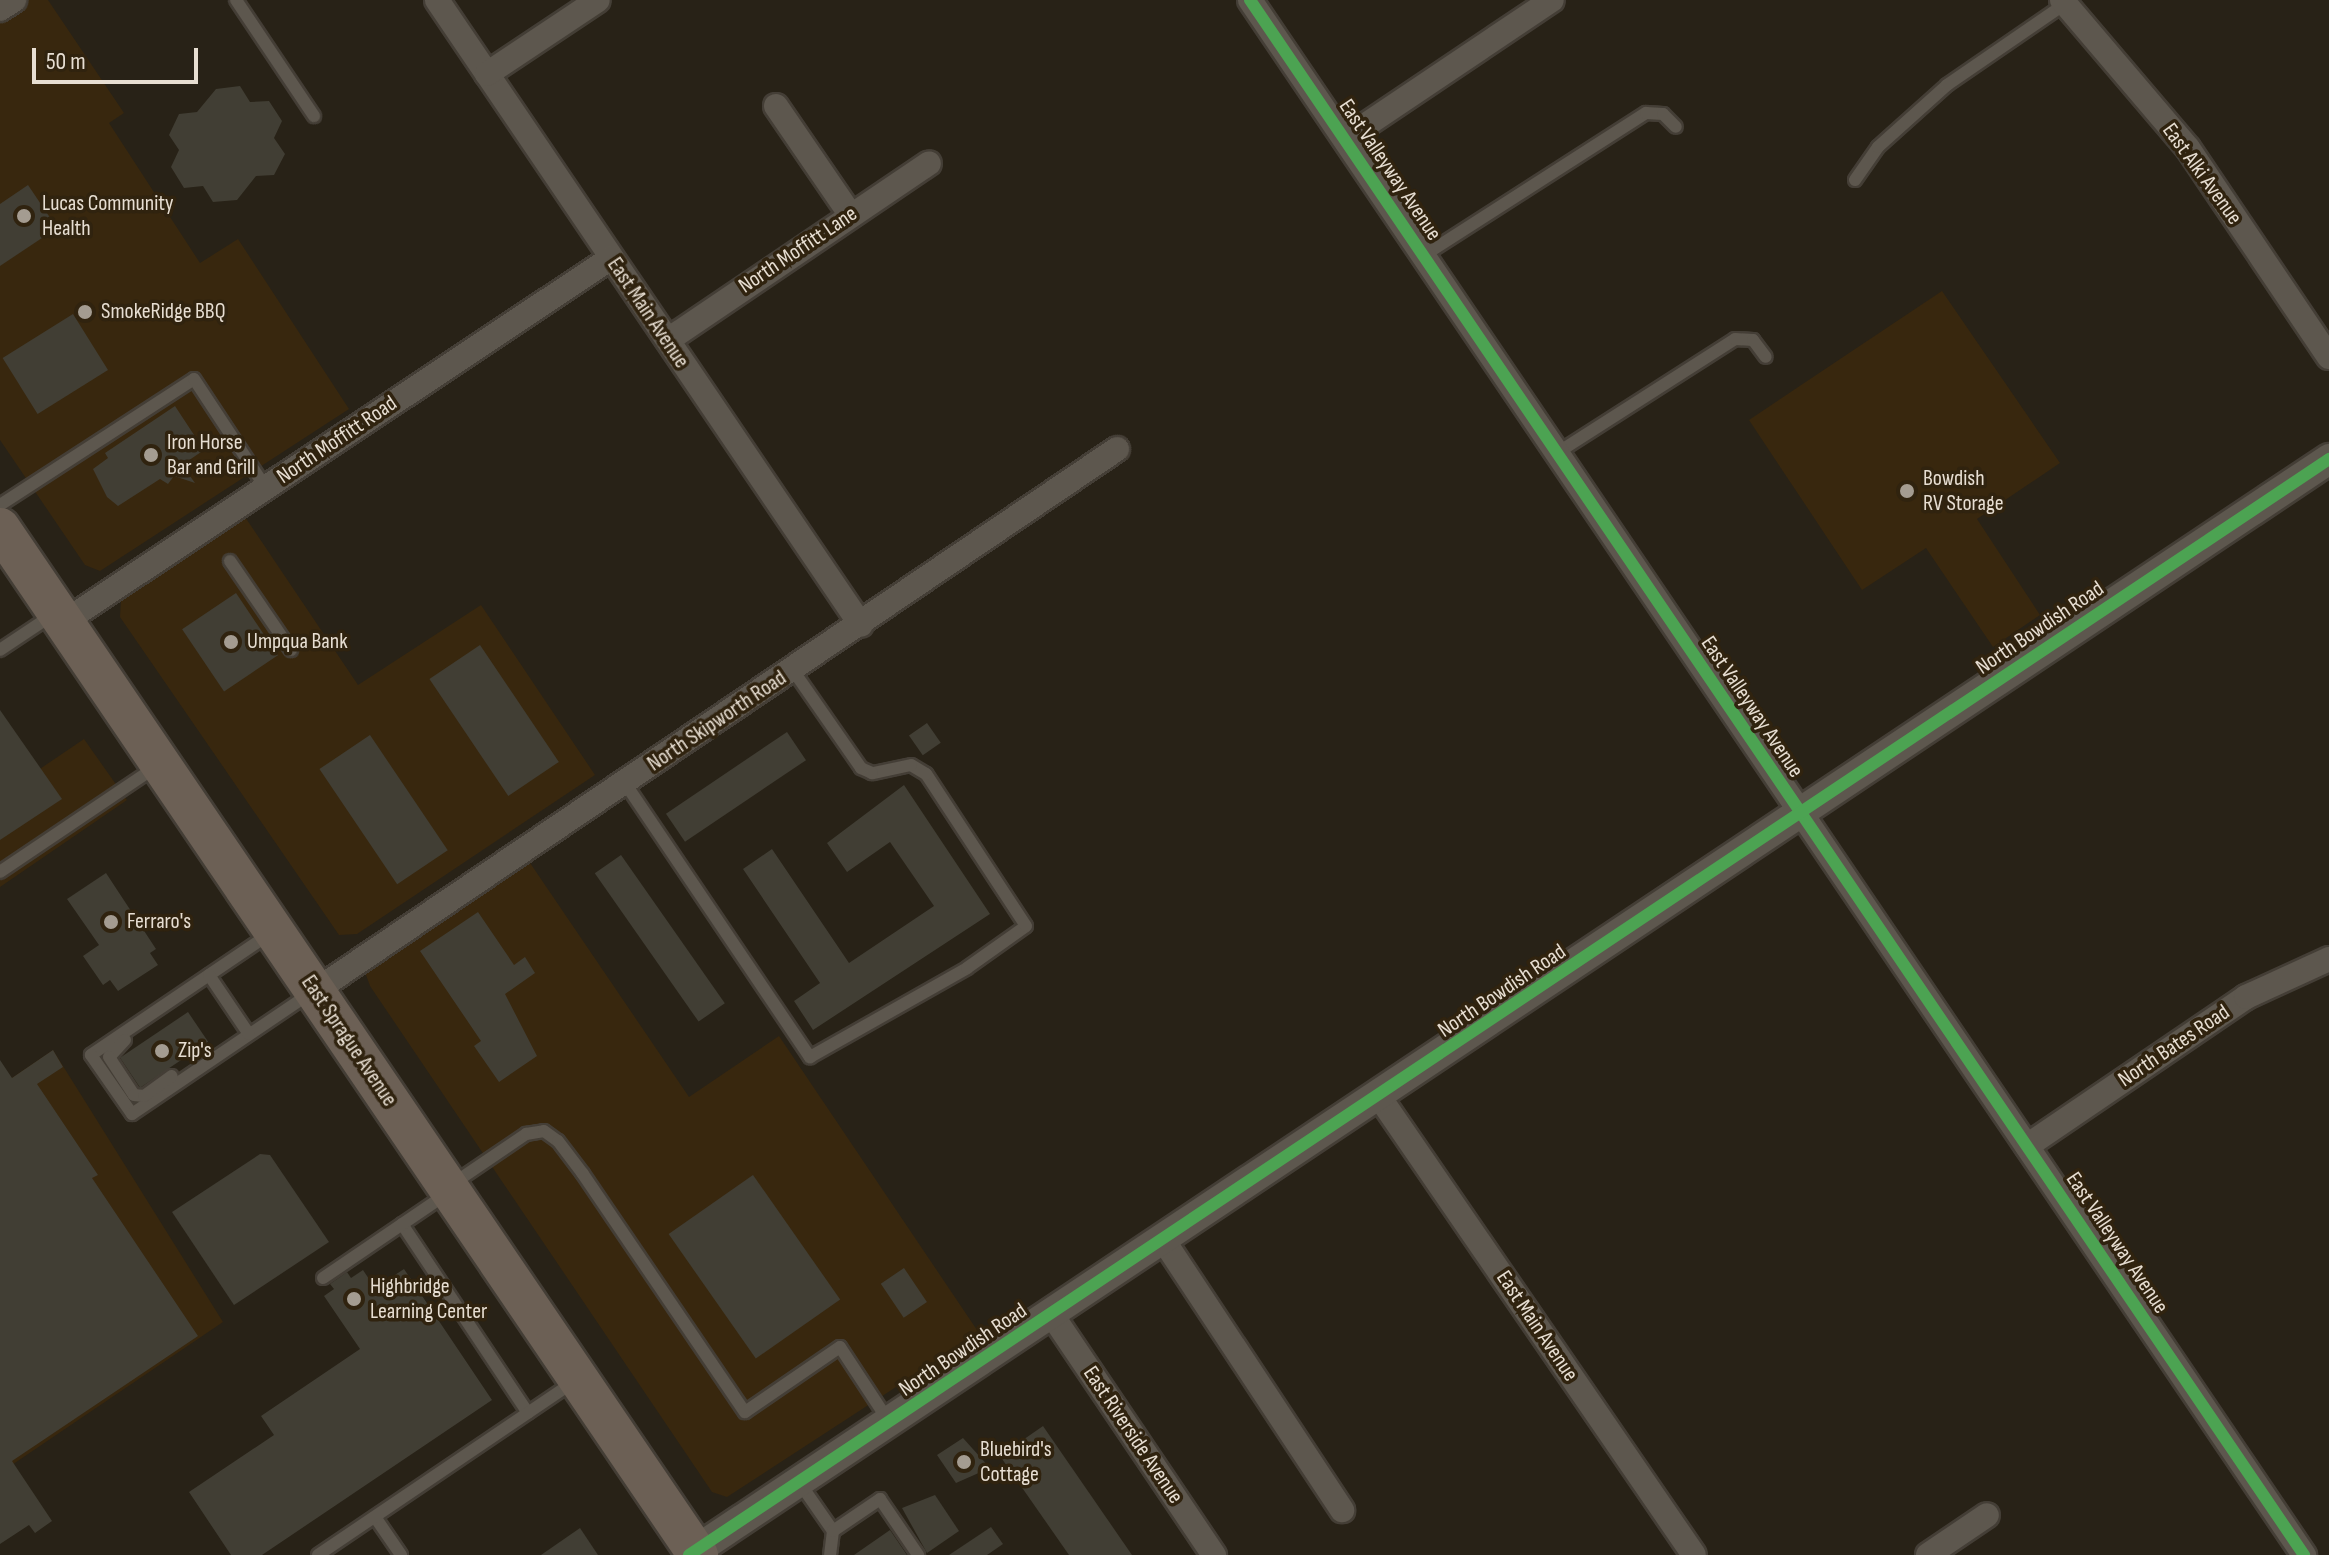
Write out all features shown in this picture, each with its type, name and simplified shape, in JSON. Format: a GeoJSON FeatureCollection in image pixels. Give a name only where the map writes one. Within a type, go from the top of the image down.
{"type":"FeatureCollection","features":[{"type":"Feature","properties":{"kind":"main road","name":"East Sprague Avenue"},"geometry":{"type":"LineString","coordinates":[[0,528],[694,1554]]}},
{"type":"Feature","properties":{"kind":"street"},"geometry":{"type":"LineString","coordinates":[[0,9],[14,0]]}},
{"type":"Feature","properties":{"kind":"street","name":"East Main Avenue"},"geometry":{"type":"LineString","coordinates":[[437,0],[861,625]]}},
{"type":"Feature","properties":{"kind":"street"},"geometry":{"type":"LineString","coordinates":[[487,74],[598,0]]}},
{"type":"Feature","properties":{"kind":"street","name":"East Valleyway Avenue"},"geometry":{"type":"LineString","coordinates":[[1250,0],[2304,1555]]}},
{"type":"Feature","properties":{"kind":"street"},"geometry":{"type":"LineString","coordinates":[[1345,139],[1552,0]]}},
{"type":"Feature","properties":{"kind":"street","name":"East Alki Avenue"},"geometry":{"type":"LineString","coordinates":[[2064,2],[2188,148],[2329,357]]}},
{"type":"Feature","properties":{"kind":"street"},"geometry":{"type":"LineString","coordinates":[[776,106],[850,214]]}},
{"type":"Feature","properties":{"kind":"street","name":"North Moffitt Lane"},"geometry":{"type":"LineString","coordinates":[[668,340],[929,163]]}},
{"type":"Feature","properties":{"kind":"street","name":"North Moffitt Road"},"geometry":{"type":"LineString","coordinates":[[60,617],[266,488],[611,258]]}},
{"type":"Feature","properties":{"kind":"street","name":"North Skipworth Road"},"geometry":{"type":"LineString","coordinates":[[315,991],[861,625],[1117,449]]}},
{"type":"Feature","properties":{"kind":"street","name":"North Bowdish Road"},"geometry":{"type":"LineString","coordinates":[[694,1554],[1380,1098],[2329,459]]}},
{"type":"Feature","properties":{"kind":"street","name":"North Bates Road"},"geometry":{"type":"LineString","coordinates":[[2027,1146],[2246,997],[2329,959]]}},
{"type":"Feature","properties":{"kind":"street","name":"East Main Avenue"},"geometry":{"type":"LineString","coordinates":[[1380,1098],[1694,1555]]}},
{"type":"Feature","properties":{"kind":"street"},"geometry":{"type":"LineString","coordinates":[[1164,1241],[1342,1510]]}},
{"type":"Feature","properties":{"kind":"street","name":"East Riverside Avenue"},"geometry":{"type":"LineString","coordinates":[[1052,1315],[1214,1555]]}},
{"type":"Feature","properties":{"kind":"street"},"geometry":{"type":"LineString","coordinates":[[1928,1555],[1987,1515]]}},
{"type":"Feature","properties":{"kind":"lane"},"geometry":{"type":"LineString","coordinates":[[236,0],[314,116]]}},
{"type":"Feature","properties":{"kind":"lane"},"geometry":{"type":"LineString","coordinates":[[1855,180],[1878,147],[1947,85],[2064,2]]}},
{"type":"Feature","properties":{"kind":"lane"},"geometry":{"type":"LineString","coordinates":[[1423,256],[1646,113],[1663,114],[1676,127]]}},
{"type":"Feature","properties":{"kind":"lane"},"geometry":{"type":"LineString","coordinates":[[1557,453],[1735,339],[1753,340],[1766,357]]}},
{"type":"Feature","properties":{"kind":"lane"},"geometry":{"type":"LineString","coordinates":[[0,505],[194,379],[266,488]]}},
{"type":"Feature","properties":{"kind":"lane"},"geometry":{"type":"LineString","coordinates":[[230,561],[291,650]]}},
{"type":"Feature","properties":{"kind":"lane"},"geometry":{"type":"LineString","coordinates":[[0,650],[60,617]]}},
{"type":"Feature","properties":{"kind":"lane"},"geometry":{"type":"LineString","coordinates":[[625,783],[810,1057],[967,968],[1026,926],[926,774],[911,765],[872,773],[861,768],[793,670]]}},
{"type":"Feature","properties":{"kind":"lane"},"geometry":{"type":"LineString","coordinates":[[0,872],[160,764]]}},
{"type":"Feature","properties":{"kind":"lane"},"geometry":{"type":"LineString","coordinates":[[274,930],[91,1055],[132,1114],[315,991]]}},
{"type":"Feature","properties":{"kind":"lane"},"geometry":{"type":"LineString","coordinates":[[209,975],[249,1034]]}},
{"type":"Feature","properties":{"kind":"lane"},"geometry":{"type":"LineString","coordinates":[[323,1278],[526,1134],[544,1131],[558,1141],[583,1174],[745,1412],[840,1347],[890,1423]]}},
{"type":"Feature","properties":{"kind":"lane"},"geometry":{"type":"LineString","coordinates":[[402,1224],[528,1413]]}},
{"type":"Feature","properties":{"kind":"lane"},"geometry":{"type":"LineString","coordinates":[[318,1555],[578,1379]]}},
{"type":"Feature","properties":{"kind":"lane"},"geometry":{"type":"LineString","coordinates":[[799,1482],[833,1531],[830,1555]]}},
{"type":"Feature","properties":{"kind":"lane"},"geometry":{"type":"LineString","coordinates":[[833,1531],[880,1499],[918,1555]]}},
{"type":"Feature","properties":{"kind":"lane"},"geometry":{"type":"LineString","coordinates":[[375,1517],[401,1555]]}},
{"type":"Feature","properties":{"kind":"shaded area"},"geometry":{"type":"Polygon","coordinates":[[[23,0],[48,0],[124,113],[109,123],[200,263],[238,239],[349,409],[100,571],[85,565],[0,440],[0,15],[23,0]]]}},
{"type":"Feature","properties":{"kind":"shaded area","name":"Bowdish RV Storage"},"geometry":{"type":"Polygon","coordinates":[[[1942,291],[2060,463],[1977,519],[2040,615],[1993,647],[1926,548],[1862,590],[1749,420],[1942,291]]]}},
{"type":"Feature","properties":{"kind":"shaded area"},"geometry":{"type":"Polygon","coordinates":[[[243,514],[358,685],[481,605],[595,775],[357,934],[339,935],[120,617],[121,599],[128,592],[243,514]]]}},
{"type":"Feature","properties":{"kind":"shaded area"},"geometry":{"type":"Polygon","coordinates":[[[84,739],[127,800],[0,887],[0,796],[84,739]]]}},
{"type":"Feature","properties":{"kind":"shaded area"},"geometry":{"type":"Polygon","coordinates":[[[526,857],[689,1097],[779,1036],[979,1333],[727,1497],[712,1492],[370,986],[365,972],[526,857]]]}},
{"type":"Feature","properties":{"kind":"shaded area"},"geometry":{"type":"Polygon","coordinates":[[[53,1050],[223,1322],[0,1473],[0,1086],[53,1050]]]}},
{"type":"Feature","properties":{"kind":"building"},"geometry":{"type":"Polygon","coordinates":[[[240,86],[250,102],[269,101],[282,121],[274,138],[285,154],[274,175],[256,176],[237,200],[213,202],[203,186],[184,188],[171,167],[179,150],[169,135],[179,114],[197,112],[216,89],[240,86]]]}},
{"type":"Feature","properties":{"kind":"building","name":"Lucas Community Health"},"geometry":{"type":"Polygon","coordinates":[[[28,185],[57,228],[0,266],[0,204],[28,185]]]}},
{"type":"Feature","properties":{"kind":"building"},"geometry":{"type":"Polygon","coordinates":[[[73,314],[108,370],[38,414],[3,358],[73,314]]]}},
{"type":"Feature","properties":{"kind":"building","name":"Iron Horse Bar and Grill"},"geometry":{"type":"Polygon","coordinates":[[[175,406],[204,450],[182,465],[195,483],[174,476],[168,484],[160,479],[118,506],[107,497],[93,469],[108,458],[105,453],[175,406]]]}},
{"type":"Feature","properties":{"kind":"building","name":"Umpqua Bank"},"geometry":{"type":"Polygon","coordinates":[[[236,593],[278,655],[224,692],[182,629],[236,593]]]}},
{"type":"Feature","properties":{"kind":"building"},"geometry":{"type":"Polygon","coordinates":[[[480,645],[559,762],[508,796],[429,679],[480,645]]]}},
{"type":"Feature","properties":{"kind":"building"},"geometry":{"type":"Polygon","coordinates":[[[0,710],[62,799],[0,840],[0,710]]]}},
{"type":"Feature","properties":{"kind":"building"},"geometry":{"type":"Polygon","coordinates":[[[927,723],[941,743],[923,755],[909,736],[927,723]]]}},
{"type":"Feature","properties":{"kind":"building"},"geometry":{"type":"Polygon","coordinates":[[[787,732],[806,760],[685,842],[666,814],[787,732]]]}},
{"type":"Feature","properties":{"kind":"building"},"geometry":{"type":"Polygon","coordinates":[[[370,735],[448,850],[397,884],[319,769],[370,735]]]}},
{"type":"Feature","properties":{"kind":"building"},"geometry":{"type":"Polygon","coordinates":[[[904,785],[990,914],[813,1030],[794,1001],[820,983],[743,869],[772,849],[849,963],[934,906],[890,842],[847,872],[827,843],[904,785]]]}},
{"type":"Feature","properties":{"kind":"building"},"geometry":{"type":"Polygon","coordinates":[[[621,855],[725,1003],[699,1022],[595,873],[621,855]]]}},
{"type":"Feature","properties":{"kind":"building","name":"Ferraro's"},"geometry":{"type":"Polygon","coordinates":[[[106,873],[156,949],[150,953],[158,965],[118,991],[110,980],[103,985],[83,956],[99,945],[67,899],[106,873]]]}},
{"type":"Feature","properties":{"kind":"building"},"geometry":{"type":"Polygon","coordinates":[[[478,912],[514,965],[525,957],[535,973],[505,994],[537,1056],[499,1082],[474,1046],[481,1041],[420,951],[478,912]]]}},
{"type":"Feature","properties":{"kind":"building","name":"Zip's"},"geometry":{"type":"Polygon","coordinates":[[[188,1012],[208,1042],[140,1088],[120,1058],[188,1012]]]}},
{"type":"Feature","properties":{"kind":"building"},"geometry":{"type":"Polygon","coordinates":[[[53,1050],[63,1067],[37,1084],[98,1175],[92,1178],[198,1336],[12,1461],[52,1521],[35,1533],[29,1525],[0,1544],[0,1060],[12,1078],[53,1050]]]}},
{"type":"Feature","properties":{"kind":"building"},"geometry":{"type":"Polygon","coordinates":[[[260,1154],[270,1155],[329,1242],[234,1305],[172,1212],[260,1154]]]}},
{"type":"Feature","properties":{"kind":"building"},"geometry":{"type":"Polygon","coordinates":[[[753,1175],[840,1300],[756,1359],[669,1234],[753,1175]]]}},
{"type":"Feature","properties":{"kind":"building"},"geometry":{"type":"Polygon","coordinates":[[[904,1268],[927,1302],[904,1318],[881,1284],[904,1268]]]}},
{"type":"Feature","properties":{"kind":"building"},"geometry":{"type":"Polygon","coordinates":[[[404,1269],[492,1400],[262,1555],[231,1555],[189,1492],[274,1435],[261,1416],[360,1349],[324,1296],[334,1289],[330,1284],[347,1272],[351,1278],[363,1270],[375,1288],[404,1269]]]}},
{"type":"Feature","properties":{"kind":"building"},"geometry":{"type":"Polygon","coordinates":[[[1043,1426],[1132,1555],[1069,1555],[1000,1456],[1043,1426]]]}},
{"type":"Feature","properties":{"kind":"building","name":"Bluebird's Cottage"},"geometry":{"type":"Polygon","coordinates":[[[963,1438],[990,1468],[956,1483],[937,1455],[963,1438]]]}},
{"type":"Feature","properties":{"kind":"building"},"geometry":{"type":"Polygon","coordinates":[[[935,1495],[959,1531],[927,1553],[902,1508],[935,1495]]]}},
{"type":"Feature","properties":{"kind":"building"},"geometry":{"type":"Polygon","coordinates":[[[991,1527],[1003,1544],[987,1555],[949,1555],[991,1527]]]}},
{"type":"Feature","properties":{"kind":"building"},"geometry":{"type":"Polygon","coordinates":[[[580,1528],[598,1555],[541,1555],[580,1528]]]}},
{"type":"Feature","properties":{"kind":"building"},"geometry":{"type":"Polygon","coordinates":[[[890,1530],[907,1555],[854,1555],[890,1530]]]}},
{"type":"Feature","properties":{"kind":"cycle path"},"geometry":{"type":"LineString","coordinates":[[1250,0],[2304,1555]]}},
{"type":"Feature","properties":{"kind":"cycle path"},"geometry":{"type":"LineString","coordinates":[[689,1555],[2329,459]]}},
{"type":"Feature","properties":{"kind":"place","name":"Lucas Community Health"},"geometry":{"type":"Point","coordinates":[24,216]}},
{"type":"Feature","properties":{"kind":"place","name":"SmokeRidge BBQ"},"geometry":{"type":"Point","coordinates":[85,312]}},
{"type":"Feature","properties":{"kind":"place","name":"Iron Horse Bar and Grill"},"geometry":{"type":"Point","coordinates":[151,455]}},
{"type":"Feature","properties":{"kind":"place","name":"Bowdish RV Storage"},"geometry":{"type":"Point","coordinates":[1907,491]}},
{"type":"Feature","properties":{"kind":"place","name":"Umpqua Bank"},"geometry":{"type":"Point","coordinates":[231,642]}},
{"type":"Feature","properties":{"kind":"place","name":"Ferraro's"},"geometry":{"type":"Point","coordinates":[111,922]}},
{"type":"Feature","properties":{"kind":"place","name":"Zip's"},"geometry":{"type":"Point","coordinates":[162,1051]}},
{"type":"Feature","properties":{"kind":"place","name":"Highbridge Learning Center"},"geometry":{"type":"Point","coordinates":[354,1299]}},
{"type":"Feature","properties":{"kind":"place","name":"Bluebird's Cottage"},"geometry":{"type":"Point","coordinates":[964,1462]}}]}
